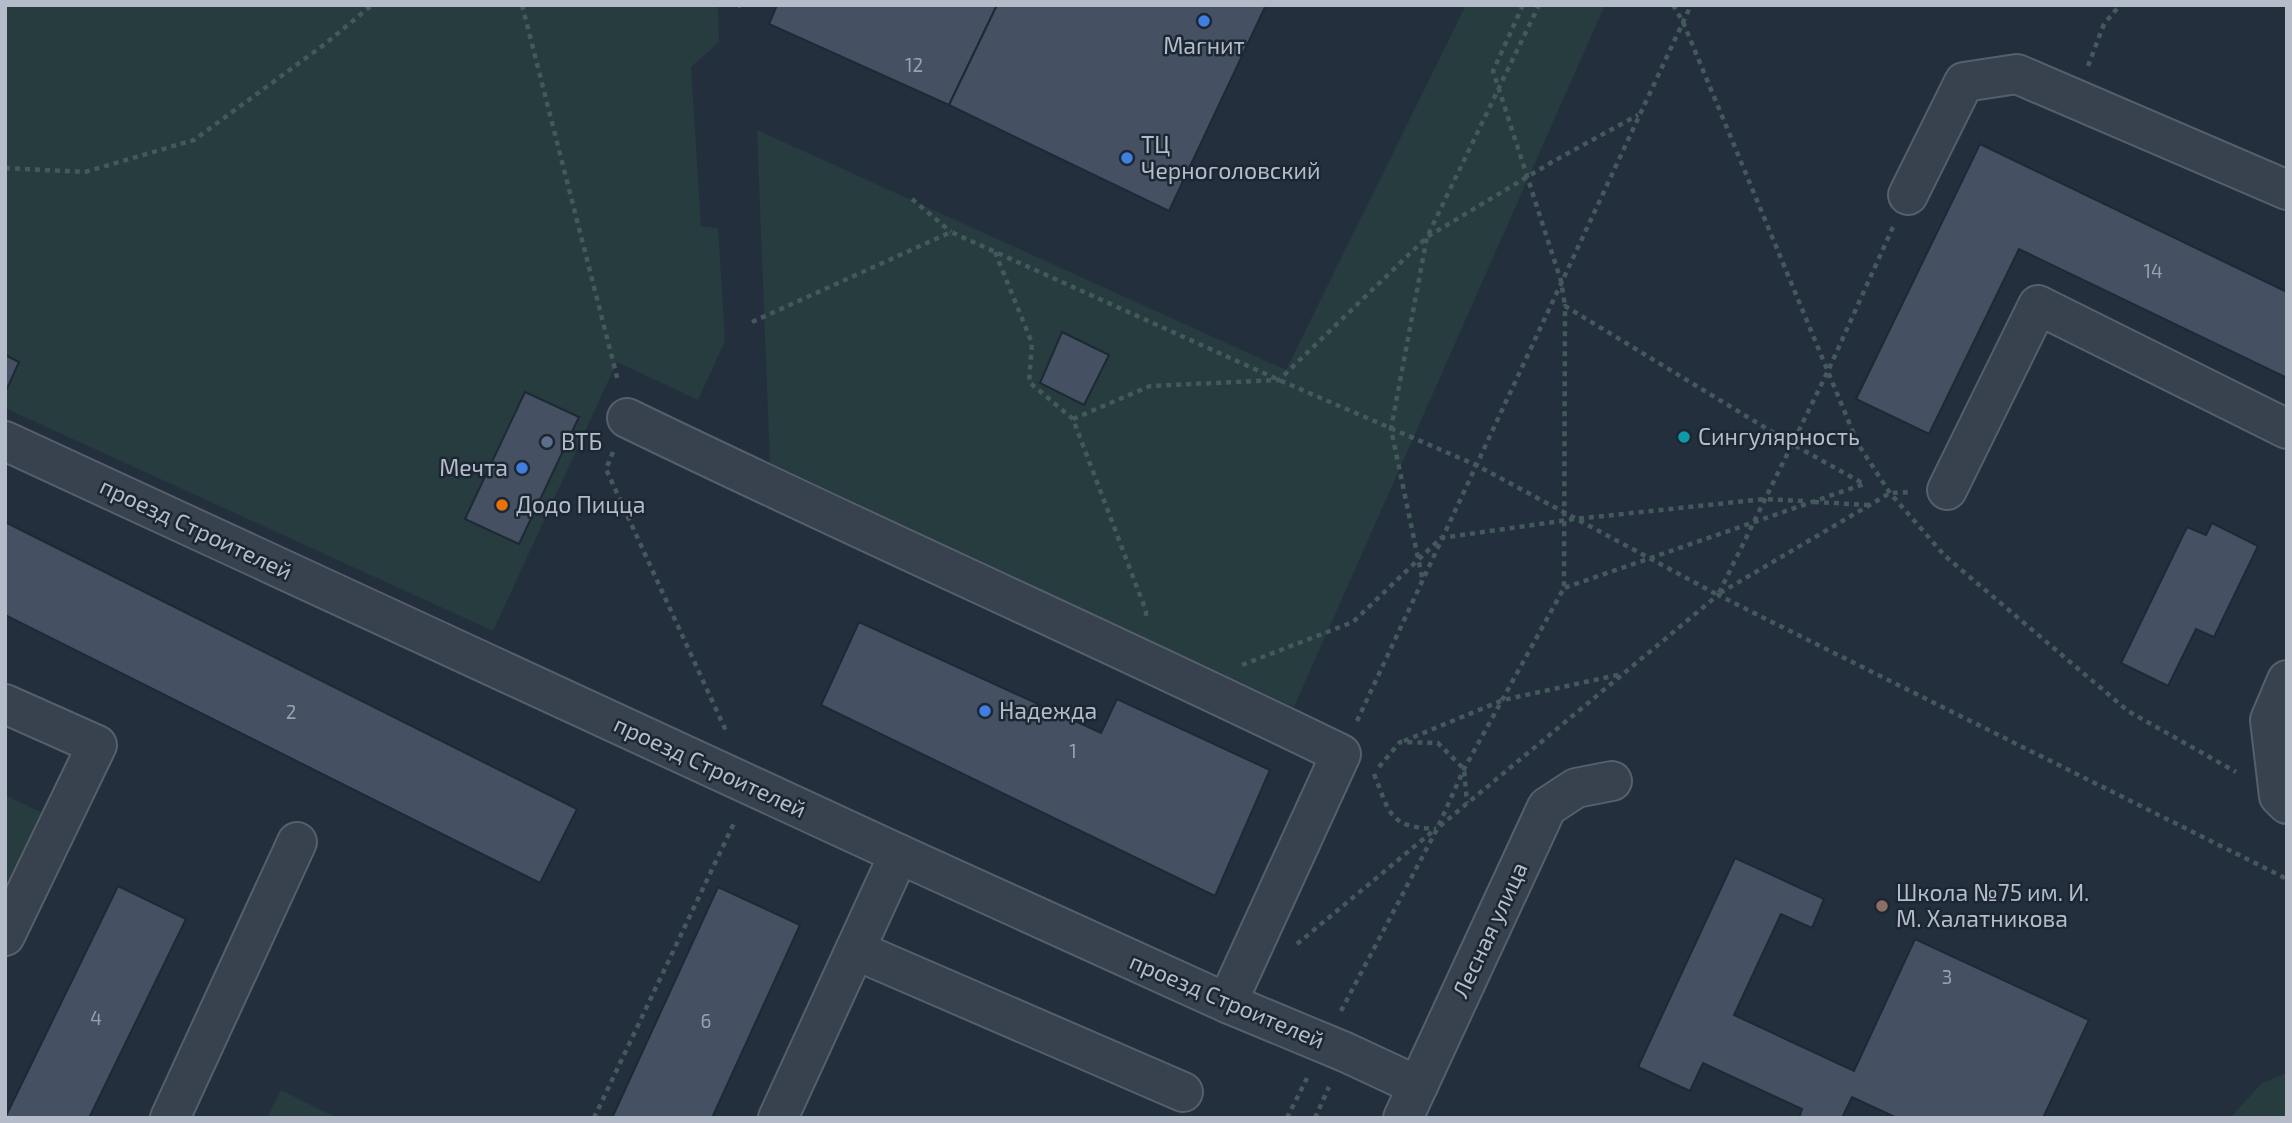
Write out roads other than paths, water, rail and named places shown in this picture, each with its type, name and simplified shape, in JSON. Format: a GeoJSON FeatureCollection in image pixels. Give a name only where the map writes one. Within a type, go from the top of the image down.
{"type":"FeatureCollection","features":[{"type":"Feature","properties":{"kind":"street"},"geometry":{"type":"LineString","coordinates":[[1908,195],[1964,82],[2017,74],[2287,190]]}},
{"type":"Feature","properties":{"kind":"street"},"geometry":{"type":"LineString","coordinates":[[1947,490],[2038,305],[2287,429]]}},
{"type":"Feature","properties":{"kind":"street"},"geometry":{"type":"LineString","coordinates":[[627,418],[758,482],[1148,661],[1341,754],[1227,1003]]}},
{"type":"Feature","properties":{"kind":"street","name":"проезд Строителей"},"geometry":{"type":"LineString","coordinates":[[5,441],[899,854],[1227,1003],[1324,1044],[1411,1102]]}},
{"type":"Feature","properties":{"kind":"street"},"geometry":{"type":"LineString","coordinates":[[2283,800],[2270,720],[2287,680]]}},
{"type":"Feature","properties":{"kind":"street"},"geometry":{"type":"LineString","coordinates":[[5,704],[97,746],[5,936]]}},
{"type":"Feature","properties":{"kind":"street","name":"Лесная улица"},"geometry":{"type":"LineString","coordinates":[[1411,1102],[1547,807],[1576,788],[1612,781]]}},
{"type":"Feature","properties":{"kind":"street"},"geometry":{"type":"LineString","coordinates":[[170,1118],[297,842]]}},
{"type":"Feature","properties":{"kind":"street"},"geometry":{"type":"LineString","coordinates":[[778,1118],[899,854]]}},
{"type":"Feature","properties":{"kind":"street"},"geometry":{"type":"LineString","coordinates":[[855,950],[1183,1092]]}},
{"type":"Feature","properties":{"kind":"place","name":"Магнит"},"geometry":{"type":"Point","coordinates":[1204,21]}},
{"type":"Feature","properties":{"kind":"place","name":"ТЦ Черноголовский"},"geometry":{"type":"Point","coordinates":[1127,158]}},
{"type":"Feature","properties":{"kind":"place","name":"Сингулярность"},"geometry":{"type":"Point","coordinates":[1684,437]}},
{"type":"Feature","properties":{"kind":"place","name":"ВТБ"},"geometry":{"type":"Point","coordinates":[547,442]}},
{"type":"Feature","properties":{"kind":"place","name":"Мечта"},"geometry":{"type":"Point","coordinates":[522,468]}},
{"type":"Feature","properties":{"kind":"place","name":"Додо Пицца"},"geometry":{"type":"Point","coordinates":[502,505]}},
{"type":"Feature","properties":{"kind":"place","name":"Надежда"},"geometry":{"type":"Point","coordinates":[985,711]}},
{"type":"Feature","properties":{"kind":"place","name":"Школа №75 им. И. М. Халатникова"},"geometry":{"type":"Point","coordinates":[1882,906]}}]}
